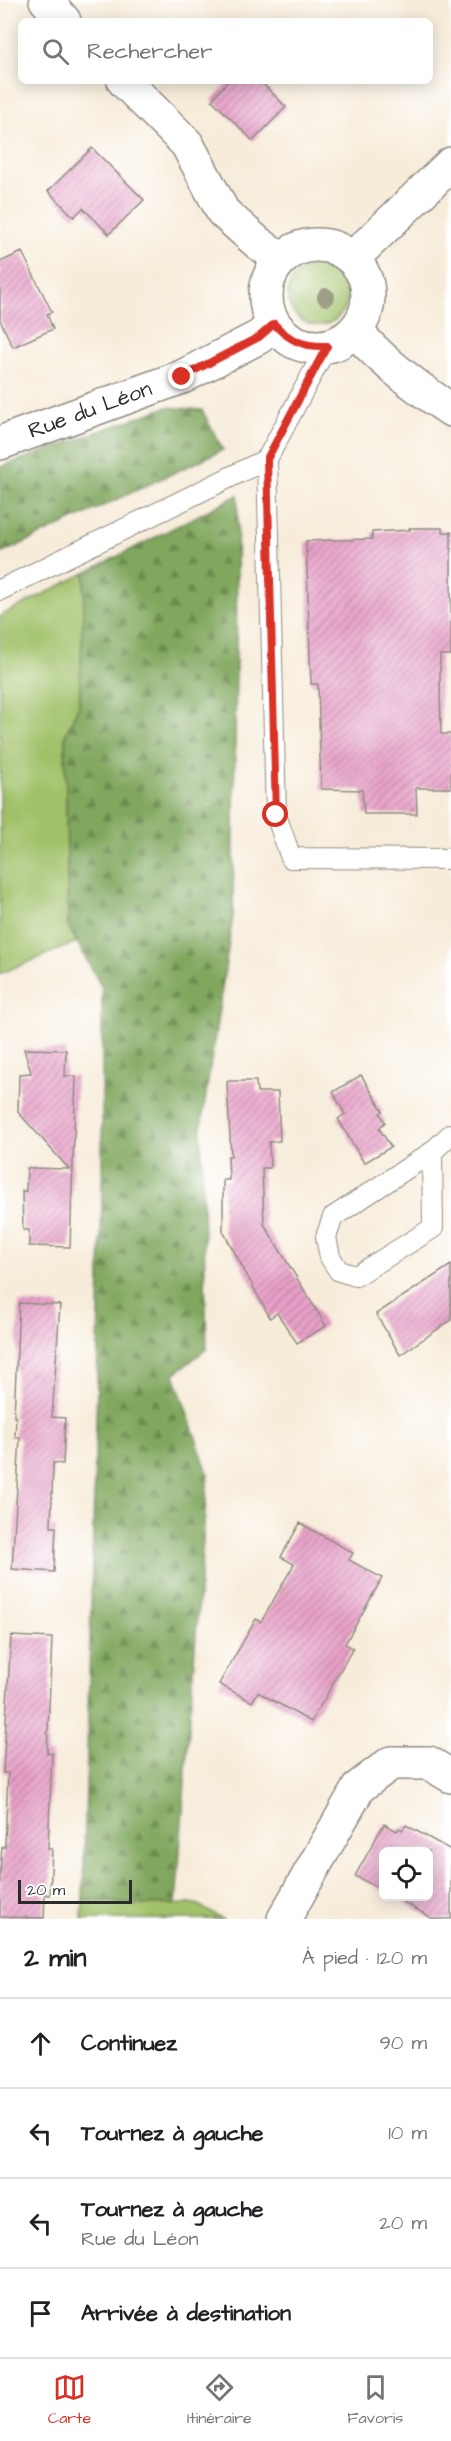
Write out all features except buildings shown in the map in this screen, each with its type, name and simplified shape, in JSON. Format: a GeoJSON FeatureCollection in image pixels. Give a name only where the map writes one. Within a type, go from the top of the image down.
{"type":"FeatureCollection","features":[{"type":"Feature","properties":{"kind":"street"},"geometry":{"type":"LineString","coordinates":[[46,0],[61,18]]}},
{"type":"Feature","properties":{"kind":"street"},"geometry":{"type":"LineString","coordinates":[[127,84],[187,144],[223,212],[258,243],[281,259]]}},
{"type":"Feature","properties":{"kind":"street"},"geometry":{"type":"LineString","coordinates":[[353,258],[451,164]]}},
{"type":"Feature","properties":{"kind":"street"},"geometry":{"type":"LineString","coordinates":[[310,245],[327,245],[353,258],[363,273],[367,288],[368,302],[363,317],[341,338],[312,347],[297,343],[284,335],[274,324],[268,312],[266,290],[273,270],[281,259],[295,249],[310,245]]}},
{"type":"Feature","properties":{"kind":"street","name":"Rue du Léon"},"geometry":{"type":"LineString","coordinates":[[0,443],[182,377],[259,337],[274,324]]}},
{"type":"Feature","properties":{"kind":"street"},"geometry":{"type":"LineString","coordinates":[[341,338],[368,346],[427,394],[451,410]]}},
{"type":"Feature","properties":{"kind":"street"},"geometry":{"type":"LineString","coordinates":[[284,1919],[359,1787],[391,1763],[429,1764],[451,1776]]}},
{"type":"Feature","properties":{"kind":"lane"},"geometry":{"type":"LineString","coordinates":[[0,590],[267,459],[341,338]]}},
{"type":"Feature","properties":{"kind":"lane"},"geometry":{"type":"LineString","coordinates":[[267,459],[276,815],[291,858],[451,859]]}},
{"type":"Feature","properties":{"kind":"lane"},"geometry":{"type":"LineString","coordinates":[[432,1152],[433,1228],[356,1276],[339,1271],[330,1257],[326,1237],[333,1217],[432,1152],[451,1134]]}},
{"type":"Feature","properties":{"kind":"green space"},"geometry":{"type":"Polygon","coordinates":[[[318,265],[339,274],[348,295],[339,316],[318,325],[297,316],[288,295],[297,274],[318,265]]]}},
{"type":"Feature","properties":{"kind":"green space"},"geometry":{"type":"Polygon","coordinates":[[[167,407],[202,410],[223,450],[0,554],[0,467],[167,407]]]}},
{"type":"Feature","properties":{"kind":"green space"},"geometry":{"type":"Polygon","coordinates":[[[238,495],[233,916],[201,1128],[207,1349],[174,1374],[208,1473],[176,1904],[137,1905],[83,1899],[102,1198],[102,988],[68,925],[65,736],[79,705],[85,573],[238,495]]]}},
{"type":"Feature","properties":{"kind":"green space"},"geometry":{"type":"Polygon","coordinates":[[[85,573],[79,705],[65,736],[68,925],[77,942],[0,974],[0,616],[85,573]]]}},
{"type":"Feature","properties":{"kind":"green space"},"geometry":{"type":"Polygon","coordinates":[[[83,1899],[137,1905],[197,1904],[222,1919],[82,1919],[83,1899]]]}},
{"type":"Feature","properties":{"kind":"route"},"geometry":{"type":"LineString","coordinates":[[182,377],[259,337],[274,324],[284,335],[297,343],[312,347],[327,346],[267,459],[276,815]]}}]}
